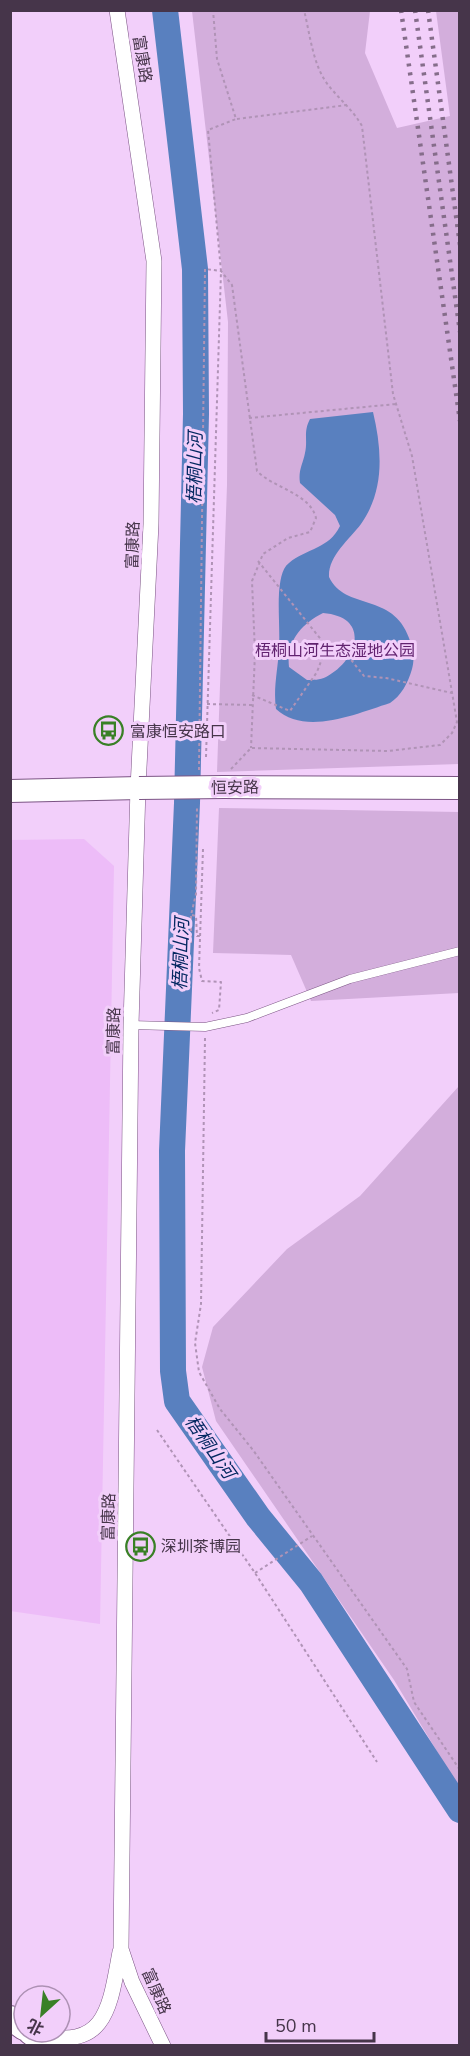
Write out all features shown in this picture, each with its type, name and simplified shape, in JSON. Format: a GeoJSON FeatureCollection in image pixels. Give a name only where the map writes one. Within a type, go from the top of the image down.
{"type":"FeatureCollection","features":[{"type":"Feature","properties":{"kind":"street","name":"富康路"},"geometry":{"type":"LineString","coordinates":[[117,10],[154,261],[151,524],[139,788],[121,1949],[132,1982],[163,2046]]}},
{"type":"Feature","properties":{"kind":"street","name":"恒安路"},"geometry":{"type":"LineString","coordinates":[[10,791],[224,787],[459,788]]}},
{"type":"Feature","properties":{"kind":"street"},"geometry":{"type":"LineString","coordinates":[[72,2038],[92,2030],[103,2017],[110,2002],[121,1949]]}},
{"type":"Feature","properties":{"kind":"lane"},"geometry":{"type":"LineString","coordinates":[[137,1025],[205,1027],[247,1018],[350,979],[459,951]]}},
{"type":"Feature","properties":{"kind":"path"},"geometry":{"type":"LineString","coordinates":[[213,10],[217,59],[236,120]]}},
{"type":"Feature","properties":{"kind":"path"},"geometry":{"type":"LineString","coordinates":[[251,748],[388,751],[440,745],[452,733],[457,722],[412,456],[396,404],[362,126],[347,105],[328,85],[319,70],[304,10]]}},
{"type":"Feature","properties":{"kind":"path"},"geometry":{"type":"LineString","coordinates":[[206,756],[221,271],[208,130],[236,120],[347,105]]}},
{"type":"Feature","properties":{"kind":"path"},"geometry":{"type":"LineString","coordinates":[[199,774],[205,269],[221,271],[232,285],[257,471],[264,479],[310,506],[316,518],[310,532],[274,546],[258,561],[250,597],[255,653],[251,748],[224,777],[224,787]]}},
{"type":"Feature","properties":{"kind":"path"},"geometry":{"type":"LineString","coordinates":[[249,418],[396,404]]}},
{"type":"Feature","properties":{"kind":"path"},"geometry":{"type":"LineString","coordinates":[[258,561],[323,642]]}},
{"type":"Feature","properties":{"kind":"path"},"geometry":{"type":"LineString","coordinates":[[332,648],[344,651],[364,676],[386,678],[452,693]]}},
{"type":"Feature","properties":{"kind":"path"},"geometry":{"type":"LineString","coordinates":[[252,695],[290,711],[317,672],[323,656]]}},
{"type":"Feature","properties":{"kind":"path"},"geometry":{"type":"LineString","coordinates":[[207,704],[252,705]]}},
{"type":"Feature","properties":{"kind":"path"},"geometry":{"type":"LineString","coordinates":[[201,729],[207,726]]}},
{"type":"Feature","properties":{"kind":"path"},"geometry":{"type":"LineString","coordinates":[[190,943],[191,915],[196,894],[198,796]]}},
{"type":"Feature","properties":{"kind":"path"},"geometry":{"type":"LineString","coordinates":[[203,849],[199,968],[202,981],[221,982],[219,1010]]}},
{"type":"Feature","properties":{"kind":"path"},"geometry":{"type":"LineString","coordinates":[[191,915],[196,916],[197,936],[200,936]]}},
{"type":"Feature","properties":{"kind":"path"},"geometry":{"type":"LineString","coordinates":[[205,1027],[201,1304],[195,1343],[199,1372],[220,1409],[253,1450],[407,1669],[414,1702],[459,1770]]}},
{"type":"Feature","properties":{"kind":"path"},"geometry":{"type":"LineString","coordinates":[[157,1430],[255,1573],[377,1762]]}},
{"type":"Feature","properties":{"kind":"path"},"geometry":{"type":"LineString","coordinates":[[255,1573],[312,1536]]}},
{"type":"Feature","properties":{"kind":"shaded area"},"geometry":{"type":"Polygon","coordinates":[[[84,839],[114,866],[100,1624],[10,1611],[11,840],[84,839]]]}},
{"type":"Feature","properties":{"kind":"green space","name":"梧桐山河生态湿地公园"},"geometry":{"type":"Polygon","coordinates":[[[192,11],[370,11],[365,53],[397,128],[450,116],[436,11],[459,11],[459,764],[217,772],[227,485],[228,322],[192,11]]]}},
{"type":"Feature","properties":{"kind":"green space"},"geometry":{"type":"Polygon","coordinates":[[[219,808],[459,812],[459,993],[311,1001],[291,955],[213,953],[219,808]]]}},
{"type":"Feature","properties":{"kind":"green space"},"geometry":{"type":"Polygon","coordinates":[[[459,1086],[459,1788],[394,1680],[216,1421],[202,1367],[213,1327],[287,1249],[360,1196],[459,1086]]]}},
{"type":"Feature","properties":{"kind":"water"},"geometry":{"type":"Polygon","coordinates":[[[373,412],[379,455],[378,484],[369,511],[336,555],[329,577],[336,587],[346,594],[381,607],[392,614],[402,624],[409,638],[413,657],[412,669],[406,684],[398,697],[390,703],[347,717],[316,722],[288,717],[276,709],[275,694],[279,649],[279,593],[283,572],[286,566],[296,558],[324,544],[340,526],[335,515],[300,483],[300,471],[310,419],[373,412]],[[323,613],[315,617],[302,628],[293,642],[289,667],[307,680],[326,677],[337,670],[352,651],[354,631],[348,622],[338,616],[323,613]]]}},
{"type":"Feature","properties":{"kind":"waterway","name":"梧桐山河"},"geometry":{"type":"LineString","coordinates":[[165,10],[195,269],[196,414],[187,803],[172,1151],[173,1371],[177,1401],[258,1517],[311,1582],[460,1810]]}},
{"type":"Feature","properties":{"kind":"railway"},"geometry":{"type":"LineString","coordinates":[[401,10],[460,421]]}},
{"type":"Feature","properties":{"kind":"railway"},"geometry":{"type":"LineString","coordinates":[[415,10],[460,332]]}},
{"type":"Feature","properties":{"kind":"railway"},"geometry":{"type":"LineString","coordinates":[[428,10],[460,245]]}},
{"type":"Feature","properties":{"kind":"place","name":"富康恒安路口"},"geometry":{"type":"Point","coordinates":[109,731]}},
{"type":"Feature","properties":{"kind":"place","name":"深圳茶博园"},"geometry":{"type":"Point","coordinates":[140,1546]}}]}
